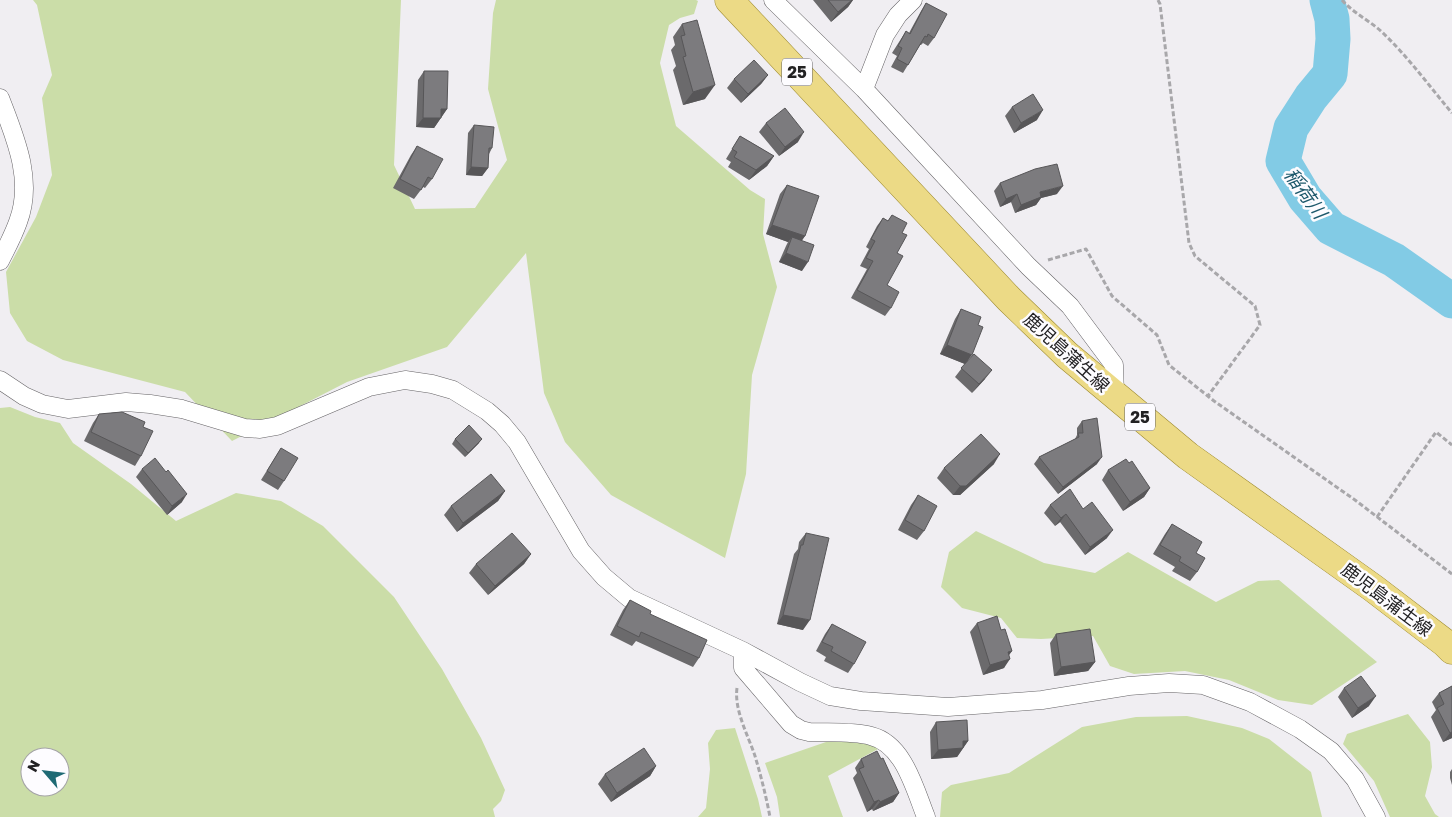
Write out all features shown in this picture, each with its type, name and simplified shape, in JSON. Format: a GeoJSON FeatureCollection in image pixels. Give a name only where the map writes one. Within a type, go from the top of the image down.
{"type":"FeatureCollection","features":[{"type":"Feature","properties":{"kind":"main road","name":"鹿児島蒲生線"},"geometry":{"type":"LineString","coordinates":[[729,0],[1009,299],[1067,355],[1188,456],[1373,588],[1452,650]]}},
{"type":"Feature","properties":{"kind":"street"},"geometry":{"type":"LineString","coordinates":[[773,0],[864,89],[1028,266],[1070,306],[1114,365],[1115,396]]}},
{"type":"Feature","properties":{"kind":"street"},"geometry":{"type":"LineString","coordinates":[[864,89],[885,35],[898,15],[913,0]]}},
{"type":"Feature","properties":{"kind":"street"},"geometry":{"type":"LineString","coordinates":[[0,98],[19,148],[24,172],[23,198],[19,221],[0,261]]}},
{"type":"Feature","properties":{"kind":"street"},"geometry":{"type":"LineString","coordinates":[[0,380],[24,396],[42,404],[68,409],[126,402],[150,404],[182,409],[245,428],[260,429],[278,426],[369,387],[405,380],[432,384],[453,390],[487,411],[502,424],[517,442],[567,530],[581,551],[604,577],[629,598],[743,660],[830,696],[861,701],[948,707],[1042,700],[1129,686],[1169,683],[1203,685],[1250,702],[1300,729],[1331,751],[1355,778],[1376,817]]}},
{"type":"Feature","properties":{"kind":"street"},"geometry":{"type":"LineString","coordinates":[[743,660],[784,717],[800,730],[863,734],[874,736],[887,743],[900,758],[926,817]]}},
{"type":"Feature","properties":{"kind":"path"},"geometry":{"type":"LineString","coordinates":[[1158,0],[1189,242],[1195,256],[1254,306],[1260,325],[1208,396]]}},
{"type":"Feature","properties":{"kind":"path"},"geometry":{"type":"LineString","coordinates":[[1342,0],[1350,9],[1376,26],[1401,50],[1452,114]]}},
{"type":"Feature","properties":{"kind":"path"},"geometry":{"type":"LineString","coordinates":[[1028,266],[1086,249],[1112,296],[1157,335],[1169,365],[1208,396],[1377,517],[1452,574]]}},
{"type":"Feature","properties":{"kind":"path"},"geometry":{"type":"LineString","coordinates":[[1377,517],[1436,432],[1452,445]]}},
{"type":"Feature","properties":{"kind":"path"},"geometry":{"type":"LineString","coordinates":[[743,660],[736,695],[755,756],[770,817]]}},
{"type":"Feature","properties":{"kind":"green space"},"geometry":{"type":"Polygon","coordinates":[[[33,0],[401,0],[394,165],[415,209],[475,208],[507,160],[488,89],[493,13],[496,0],[698,1],[694,14],[680,18],[669,25],[660,63],[676,126],[750,190],[765,199],[763,234],[777,287],[752,375],[746,474],[725,558],[611,495],[565,442],[544,393],[526,253],[447,347],[347,382],[232,441],[185,392],[63,360],[27,341],[10,313],[6,272],[36,217],[52,175],[42,98],[52,75],[37,5],[33,0]]]}},
{"type":"Feature","properties":{"kind":"green space"},"geometry":{"type":"Polygon","coordinates":[[[10,407],[35,417],[60,423],[73,443],[131,484],[176,521],[236,493],[281,501],[323,526],[394,597],[442,669],[481,738],[505,790],[501,801],[493,809],[495,817],[0,817],[0,408],[10,407]]]}},
{"type":"Feature","properties":{"kind":"green space"},"geometry":{"type":"Polygon","coordinates":[[[976,531],[1044,563],[1095,573],[1128,552],[1216,602],[1258,581],[1279,580],[1377,662],[1312,705],[1278,700],[1229,680],[1185,671],[1134,674],[1110,666],[1093,636],[1041,639],[1017,638],[1001,618],[962,608],[941,587],[949,552],[976,531]]]}},
{"type":"Feature","properties":{"kind":"green space"},"geometry":{"type":"Polygon","coordinates":[[[1408,714],[1430,742],[1432,767],[1425,796],[1435,814],[1439,817],[1390,817],[1374,781],[1343,744],[1347,734],[1408,714]]]}},
{"type":"Feature","properties":{"kind":"green space"},"geometry":{"type":"Polygon","coordinates":[[[1187,716],[1242,728],[1269,739],[1311,772],[1322,817],[940,817],[942,792],[951,785],[1009,773],[1082,727],[1136,717],[1187,716]]]}},
{"type":"Feature","properties":{"kind":"green space"},"geometry":{"type":"Polygon","coordinates":[[[735,728],[762,817],[698,817],[706,808],[710,769],[708,743],[716,730],[735,728]]]}},
{"type":"Feature","properties":{"kind":"green space"},"geometry":{"type":"Polygon","coordinates":[[[854,739],[876,746],[878,749],[828,776],[843,817],[780,817],[777,797],[765,763],[826,742],[854,739]]]}},
{"type":"Feature","properties":{"kind":"building"},"geometry":{"type":"Polygon","coordinates":[[[828,0],[852,0],[838,12],[828,0]]]}},
{"type":"Feature","properties":{"kind":"building"},"geometry":{"type":"Polygon","coordinates":[[[926,3],[947,14],[934,38],[928,34],[927,37],[925,36],[908,65],[897,59],[902,48],[898,46],[906,31],[910,34],[926,3]]]}},
{"type":"Feature","properties":{"kind":"building"},"geometry":{"type":"Polygon","coordinates":[[[697,20],[715,85],[693,92],[683,57],[686,56],[681,36],[685,35],[682,24],[697,20]]]}},
{"type":"Feature","properties":{"kind":"building"},"geometry":{"type":"Polygon","coordinates":[[[754,60],[768,75],[748,94],[734,79],[754,60]]]}},
{"type":"Feature","properties":{"kind":"building"},"geometry":{"type":"Polygon","coordinates":[[[424,71],[448,71],[447,109],[441,109],[441,118],[423,118],[424,71]]]}},
{"type":"Feature","properties":{"kind":"building"},"geometry":{"type":"Polygon","coordinates":[[[1033,94],[1043,110],[1021,123],[1012,107],[1033,94]]]}},
{"type":"Feature","properties":{"kind":"building"},"geometry":{"type":"Polygon","coordinates":[[[785,108],[804,132],[785,147],[766,123],[785,108]]]}},
{"type":"Feature","properties":{"kind":"building"},"geometry":{"type":"Polygon","coordinates":[[[474,125],[494,127],[492,148],[489,148],[488,168],[471,167],[474,125]]]}},
{"type":"Feature","properties":{"kind":"building"},"geometry":{"type":"Polygon","coordinates":[[[740,136],[774,156],[756,170],[734,157],[737,152],[732,149],[740,136]]]}},
{"type":"Feature","properties":{"kind":"building"},"geometry":{"type":"Polygon","coordinates":[[[417,146],[443,159],[432,179],[428,177],[421,190],[400,179],[417,146]]]}},
{"type":"Feature","properties":{"kind":"building"},"geometry":{"type":"Polygon","coordinates":[[[1057,164],[1063,186],[1040,192],[1041,197],[1021,205],[1017,194],[1006,199],[1000,183],[1035,169],[1057,164]]]}},
{"type":"Feature","properties":{"kind":"building"},"geometry":{"type":"Polygon","coordinates":[[[787,185],[819,196],[805,236],[772,225],[787,185]]]}},
{"type":"Feature","properties":{"kind":"building"},"geometry":{"type":"Polygon","coordinates":[[[892,215],[907,223],[902,233],[907,235],[897,253],[903,256],[887,285],[899,292],[891,308],[857,290],[873,261],[866,258],[875,241],[871,239],[883,218],[888,221],[892,215]]]}},
{"type":"Feature","properties":{"kind":"building"},"geometry":{"type":"Polygon","coordinates":[[[792,237],[814,245],[808,262],[786,253],[792,237]]]}},
{"type":"Feature","properties":{"kind":"building"},"geometry":{"type":"Polygon","coordinates":[[[961,309],[981,317],[978,325],[983,327],[972,355],[947,345],[961,309]]]}},
{"type":"Feature","properties":{"kind":"building"},"geometry":{"type":"Polygon","coordinates":[[[974,354],[992,370],[979,384],[961,368],[974,354]]]}},
{"type":"Feature","properties":{"kind":"building"},"geometry":{"type":"Polygon","coordinates":[[[122,412],[145,422],[143,427],[153,431],[141,456],[91,432],[99,414],[122,412]]]}},
{"type":"Feature","properties":{"kind":"building"},"geometry":{"type":"Polygon","coordinates":[[[1097,418],[1102,457],[1063,487],[1039,457],[1079,437],[1078,433],[1083,433],[1082,421],[1097,418]]]}},
{"type":"Feature","properties":{"kind":"building"},"geometry":{"type":"Polygon","coordinates":[[[469,425],[482,439],[468,453],[455,439],[469,425]]]}},
{"type":"Feature","properties":{"kind":"building"},"geometry":{"type":"Polygon","coordinates":[[[981,434],[1000,454],[966,486],[960,486],[944,468],[981,434]]]}},
{"type":"Feature","properties":{"kind":"building"},"geometry":{"type":"Polygon","coordinates":[[[281,448],[298,458],[284,481],[267,471],[281,448]]]}},
{"type":"Feature","properties":{"kind":"building"},"geometry":{"type":"Polygon","coordinates":[[[155,458],[166,472],[168,470],[187,494],[172,506],[142,469],[155,458]]]}},
{"type":"Feature","properties":{"kind":"building"},"geometry":{"type":"Polygon","coordinates":[[[1126,459],[1129,463],[1132,461],[1150,488],[1130,502],[1108,470],[1126,459]]]}},
{"type":"Feature","properties":{"kind":"building"},"geometry":{"type":"Polygon","coordinates":[[[491,474],[505,491],[463,523],[451,506],[491,474]]]}},
{"type":"Feature","properties":{"kind":"building"},"geometry":{"type":"Polygon","coordinates":[[[1070,489],[1083,509],[1092,502],[1113,530],[1090,547],[1066,514],[1061,518],[1050,505],[1070,489]]]}},
{"type":"Feature","properties":{"kind":"building"},"geometry":{"type":"Polygon","coordinates":[[[918,495],[937,506],[924,531],[905,520],[918,495]]]}},
{"type":"Feature","properties":{"kind":"building"},"geometry":{"type":"Polygon","coordinates":[[[1172,524],[1202,542],[1196,553],[1205,558],[1197,572],[1179,561],[1181,557],[1160,545],[1172,524]]]}},
{"type":"Feature","properties":{"kind":"building"},"geometry":{"type":"Polygon","coordinates":[[[512,533],[531,554],[495,586],[476,564],[512,533]]]}},
{"type":"Feature","properties":{"kind":"building"},"geometry":{"type":"Polygon","coordinates":[[[806,533],[829,538],[810,620],[783,615],[801,545],[803,545],[806,533]]]}},
{"type":"Feature","properties":{"kind":"building"},"geometry":{"type":"Polygon","coordinates":[[[630,600],[651,611],[650,614],[707,640],[699,658],[641,632],[639,637],[617,626],[630,600]]]}},
{"type":"Feature","properties":{"kind":"building"},"geometry":{"type":"Polygon","coordinates":[[[997,616],[1001,630],[1005,629],[1012,651],[1008,652],[1010,659],[990,665],[977,623],[997,616]]]}},
{"type":"Feature","properties":{"kind":"building"},"geometry":{"type":"Polygon","coordinates":[[[832,624],[866,642],[854,664],[831,651],[833,647],[822,642],[832,624]]]}},
{"type":"Feature","properties":{"kind":"building"},"geometry":{"type":"Polygon","coordinates":[[[1090,629],[1095,662],[1061,667],[1056,634],[1090,629]]]}},
{"type":"Feature","properties":{"kind":"building"},"geometry":{"type":"Polygon","coordinates":[[[1361,676],[1376,696],[1358,708],[1344,688],[1361,676]]]}},
{"type":"Feature","properties":{"kind":"building"},"geometry":{"type":"Polygon","coordinates":[[[1452,686],[1452,732],[1450,733],[1437,708],[1444,704],[1439,693],[1452,686]]]}},
{"type":"Feature","properties":{"kind":"building"},"geometry":{"type":"Polygon","coordinates":[[[967,720],[968,741],[963,741],[963,748],[938,750],[936,722],[967,720]]]}},
{"type":"Feature","properties":{"kind":"building"},"geometry":{"type":"Polygon","coordinates":[[[644,748],[656,766],[617,793],[605,774],[644,748]]]}},
{"type":"Feature","properties":{"kind":"building"},"geometry":{"type":"Polygon","coordinates":[[[877,751],[881,759],[883,758],[899,793],[880,802],[879,800],[874,802],[859,769],[864,767],[861,759],[877,751]]]}},
{"type":"Feature","properties":{"kind":"waterway","name":"稲荷川"},"geometry":{"type":"LineString","coordinates":[[1327,0],[1332,19],[1333,39],[1330,74],[1311,97],[1291,128],[1283,161],[1305,198],[1331,228],[1394,260],[1452,301]]}}]}
